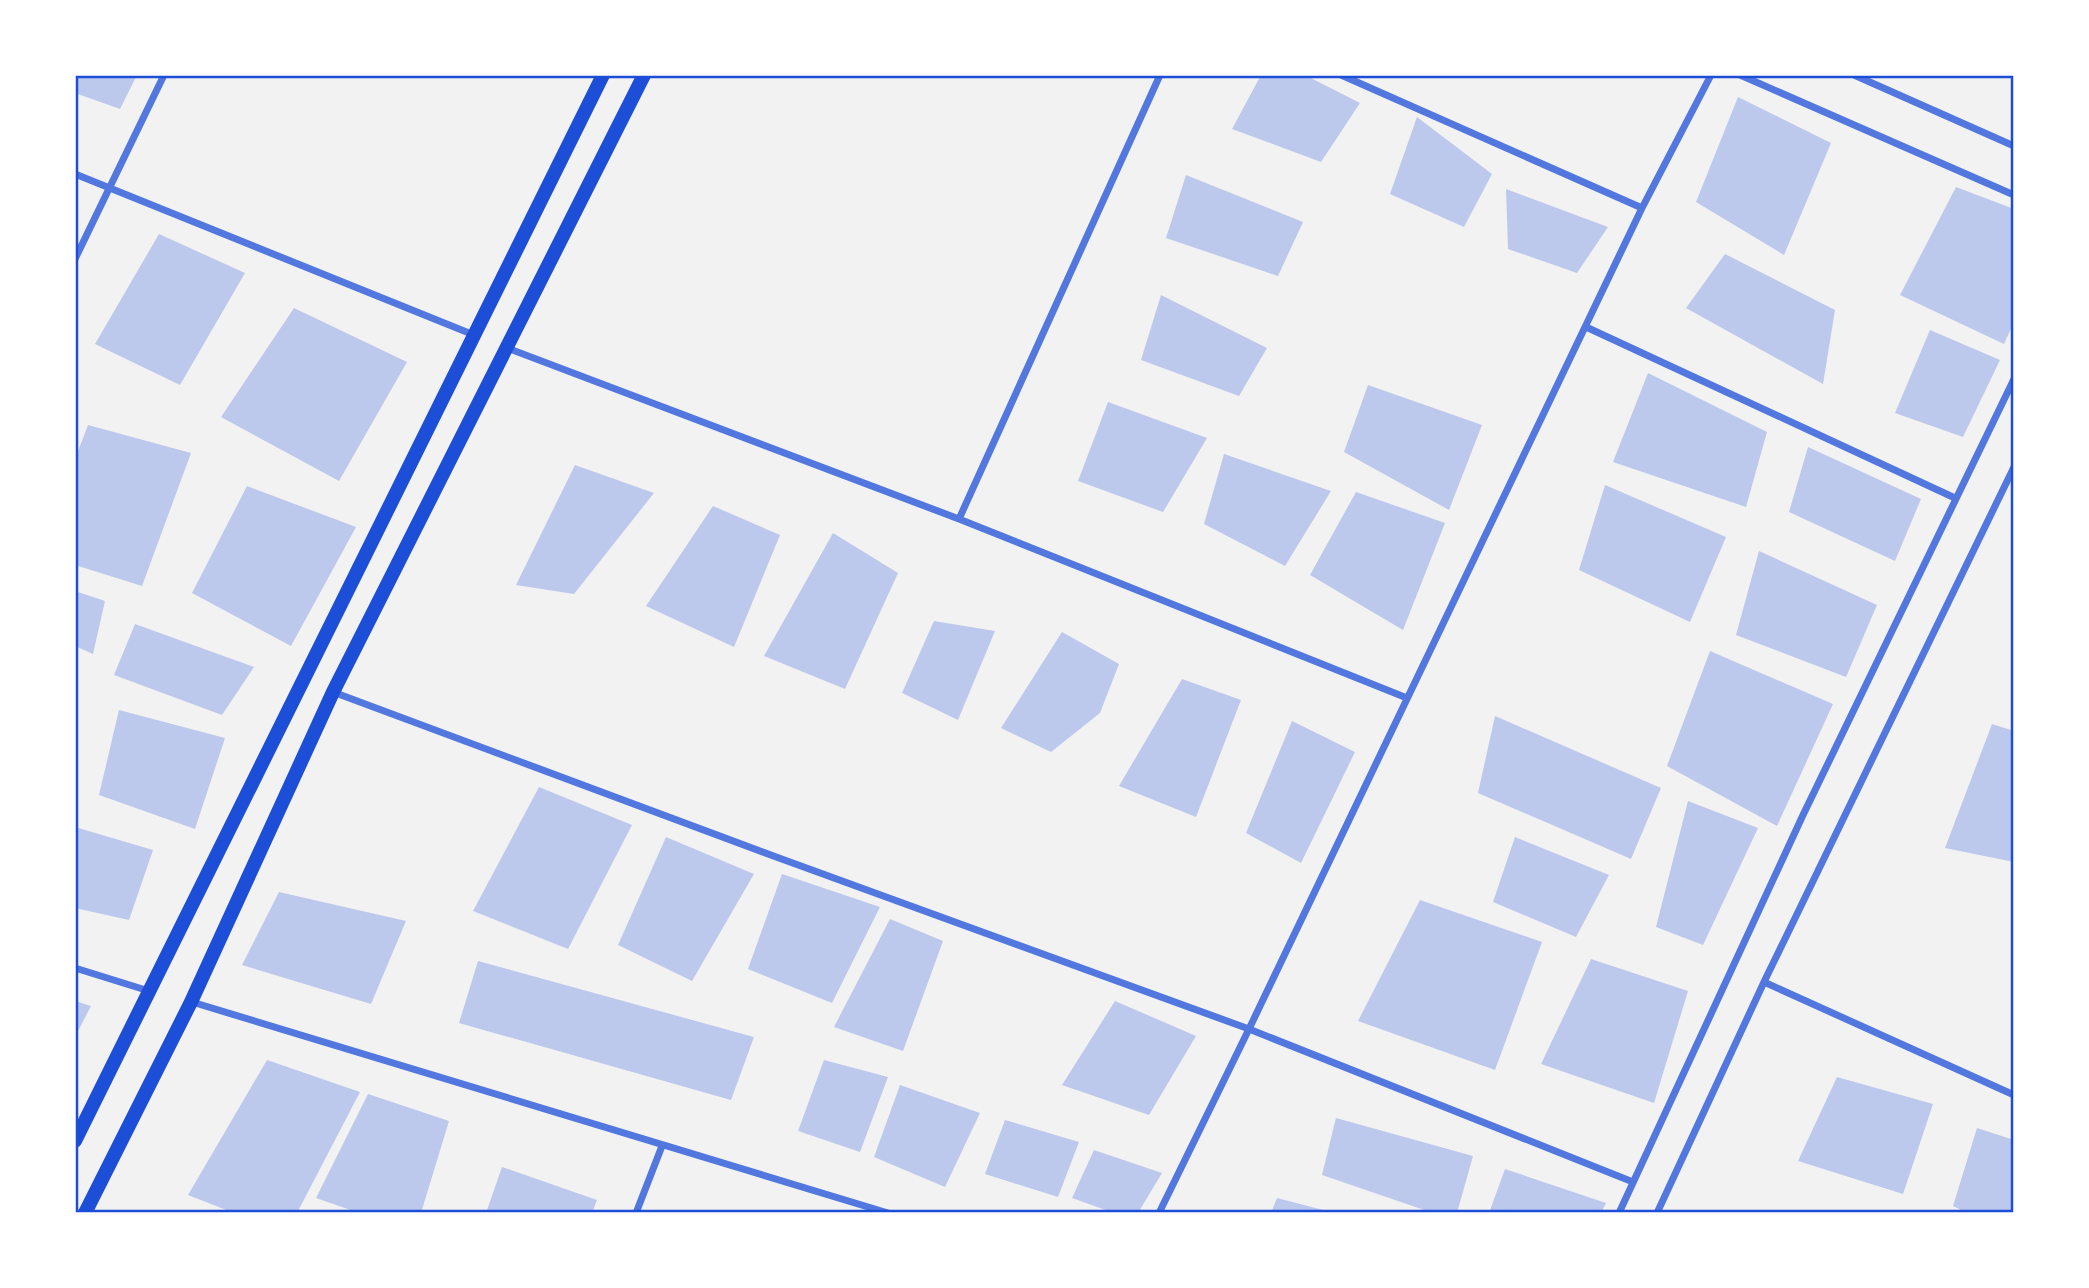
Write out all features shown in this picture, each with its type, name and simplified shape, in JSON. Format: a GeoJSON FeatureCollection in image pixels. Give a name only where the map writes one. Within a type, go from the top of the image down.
{"type":"FeatureCollection","features":[{"type":"Feature","properties":{"kind":"main road"},"geometry":{"type":"LineString","coordinates":[[75,1142],[603,75]]}},
{"type":"Feature","properties":{"kind":"main road"},"geometry":{"type":"LineString","coordinates":[[85,1213],[191,1002],[333,692],[644,75]]}},
{"type":"Feature","properties":{"kind":"street"},"geometry":{"type":"LineString","coordinates":[[75,259],[164,75]]}},
{"type":"Feature","properties":{"kind":"street"},"geometry":{"type":"LineString","coordinates":[[958,519],[1160,75]]}},
{"type":"Feature","properties":{"kind":"street"},"geometry":{"type":"LineString","coordinates":[[1341,75],[1642,208]]}},
{"type":"Feature","properties":{"kind":"street"},"geometry":{"type":"LineString","coordinates":[[1159,1213],[1250,1029],[1642,208],[1711,75]]}},
{"type":"Feature","properties":{"kind":"street"},"geometry":{"type":"LineString","coordinates":[[1740,75],[2014,195]]}},
{"type":"Feature","properties":{"kind":"street"},"geometry":{"type":"LineString","coordinates":[[1854,75],[2014,146]]}},
{"type":"Feature","properties":{"kind":"street"},"geometry":{"type":"LineString","coordinates":[[75,174],[474,335]]}},
{"type":"Feature","properties":{"kind":"street"},"geometry":{"type":"LineString","coordinates":[[1586,327],[1955,498]]}},
{"type":"Feature","properties":{"kind":"street"},"geometry":{"type":"LineString","coordinates":[[506,348],[958,519],[1407,698]]}},
{"type":"Feature","properties":{"kind":"street"},"geometry":{"type":"LineString","coordinates":[[1619,1213],[1803,815],[2014,379]]}},
{"type":"Feature","properties":{"kind":"street"},"geometry":{"type":"LineString","coordinates":[[1657,1213],[1764,982],[2014,467]]}},
{"type":"Feature","properties":{"kind":"street"},"geometry":{"type":"LineString","coordinates":[[333,692],[1250,1029],[1633,1182]]}},
{"type":"Feature","properties":{"kind":"street"},"geometry":{"type":"LineString","coordinates":[[75,968],[150,991]]}},
{"type":"Feature","properties":{"kind":"street"},"geometry":{"type":"LineString","coordinates":[[1764,982],[2014,1094]]}},
{"type":"Feature","properties":{"kind":"street"},"geometry":{"type":"LineString","coordinates":[[191,1002],[888,1213]]}},
{"type":"Feature","properties":{"kind":"street"},"geometry":{"type":"LineString","coordinates":[[636,1213],[662,1146]]}},
{"type":"Feature","properties":{"kind":"building"},"geometry":{"type":"Polygon","coordinates":[[[75,75],[137,75],[120,109],[75,93],[75,75]]]}},
{"type":"Feature","properties":{"kind":"building"},"geometry":{"type":"Polygon","coordinates":[[[1261,75],[1305,75],[1360,103],[1321,162],[1232,129],[1261,75]]]}},
{"type":"Feature","properties":{"kind":"building"},"geometry":{"type":"Polygon","coordinates":[[[1738,97],[1831,143],[1784,255],[1696,202],[1738,97]]]}},
{"type":"Feature","properties":{"kind":"building"},"geometry":{"type":"Polygon","coordinates":[[[1417,117],[1492,174],[1464,227],[1390,194],[1417,117]]]}},
{"type":"Feature","properties":{"kind":"building"},"geometry":{"type":"Polygon","coordinates":[[[1186,175],[1303,222],[1278,276],[1166,238],[1186,175]]]}},
{"type":"Feature","properties":{"kind":"building"},"geometry":{"type":"Polygon","coordinates":[[[1956,187],[2014,209],[2014,322],[2004,344],[1900,295],[1956,187]]]}},
{"type":"Feature","properties":{"kind":"building"},"geometry":{"type":"Polygon","coordinates":[[[1506,189],[1608,227],[1577,273],[1508,249],[1506,189]]]}},
{"type":"Feature","properties":{"kind":"building"},"geometry":{"type":"Polygon","coordinates":[[[159,234],[245,273],[180,385],[95,344],[159,234]]]}},
{"type":"Feature","properties":{"kind":"building"},"geometry":{"type":"Polygon","coordinates":[[[1725,254],[1835,310],[1823,384],[1686,308],[1725,254]]]}},
{"type":"Feature","properties":{"kind":"building"},"geometry":{"type":"Polygon","coordinates":[[[1161,295],[1267,348],[1239,396],[1141,360],[1161,295]]]}},
{"type":"Feature","properties":{"kind":"building"},"geometry":{"type":"Polygon","coordinates":[[[294,308],[407,362],[339,481],[221,417],[294,308]]]}},
{"type":"Feature","properties":{"kind":"building"},"geometry":{"type":"Polygon","coordinates":[[[1930,330],[2000,360],[1963,437],[1895,413],[1930,330]]]}},
{"type":"Feature","properties":{"kind":"building"},"geometry":{"type":"Polygon","coordinates":[[[1648,373],[1767,432],[1746,507],[1613,462],[1648,373]]]}},
{"type":"Feature","properties":{"kind":"building"},"geometry":{"type":"Polygon","coordinates":[[[1368,385],[1482,425],[1449,510],[1344,452],[1368,385]]]}},
{"type":"Feature","properties":{"kind":"building"},"geometry":{"type":"Polygon","coordinates":[[[1108,402],[1207,438],[1163,512],[1078,481],[1108,402]]]}},
{"type":"Feature","properties":{"kind":"building"},"geometry":{"type":"Polygon","coordinates":[[[88,425],[191,453],[142,586],[75,565],[75,459],[88,425]]]}},
{"type":"Feature","properties":{"kind":"building"},"geometry":{"type":"Polygon","coordinates":[[[1808,447],[1921,499],[1895,561],[1789,512],[1808,447]]]}},
{"type":"Feature","properties":{"kind":"building"},"geometry":{"type":"Polygon","coordinates":[[[1224,454],[1331,491],[1285,566],[1204,524],[1224,454]]]}},
{"type":"Feature","properties":{"kind":"building"},"geometry":{"type":"Polygon","coordinates":[[[575,465],[654,493],[574,594],[516,585],[575,465]]]}},
{"type":"Feature","properties":{"kind":"building"},"geometry":{"type":"Polygon","coordinates":[[[1605,485],[1726,537],[1690,622],[1579,570],[1605,485]]]}},
{"type":"Feature","properties":{"kind":"building"},"geometry":{"type":"Polygon","coordinates":[[[247,486],[356,527],[291,646],[192,593],[247,486]]]}},
{"type":"Feature","properties":{"kind":"building"},"geometry":{"type":"Polygon","coordinates":[[[1356,492],[1445,523],[1403,630],[1310,575],[1356,492]]]}},
{"type":"Feature","properties":{"kind":"building"},"geometry":{"type":"Polygon","coordinates":[[[713,506],[780,535],[734,647],[646,606],[713,506]]]}},
{"type":"Feature","properties":{"kind":"building"},"geometry":{"type":"Polygon","coordinates":[[[833,533],[898,573],[845,689],[764,656],[833,533]]]}},
{"type":"Feature","properties":{"kind":"building"},"geometry":{"type":"Polygon","coordinates":[[[1759,551],[1877,605],[1846,677],[1736,635],[1759,551]]]}},
{"type":"Feature","properties":{"kind":"building"},"geometry":{"type":"Polygon","coordinates":[[[75,591],[105,601],[93,654],[75,646],[75,591]]]}},
{"type":"Feature","properties":{"kind":"building"},"geometry":{"type":"Polygon","coordinates":[[[934,621],[995,631],[958,720],[902,693],[934,621]]]}},
{"type":"Feature","properties":{"kind":"building"},"geometry":{"type":"Polygon","coordinates":[[[135,624],[254,667],[222,715],[114,675],[135,624]]]}},
{"type":"Feature","properties":{"kind":"building"},"geometry":{"type":"Polygon","coordinates":[[[1062,632],[1119,664],[1100,713],[1051,752],[1001,728],[1062,632]]]}},
{"type":"Feature","properties":{"kind":"building"},"geometry":{"type":"Polygon","coordinates":[[[1710,651],[1833,704],[1777,826],[1667,766],[1710,651]]]}},
{"type":"Feature","properties":{"kind":"building"},"geometry":{"type":"Polygon","coordinates":[[[1182,679],[1241,700],[1196,817],[1119,786],[1182,679]]]}},
{"type":"Feature","properties":{"kind":"building"},"geometry":{"type":"Polygon","coordinates":[[[119,710],[225,738],[195,829],[99,795],[119,710]]]}},
{"type":"Feature","properties":{"kind":"building"},"geometry":{"type":"Polygon","coordinates":[[[1495,716],[1661,788],[1631,859],[1478,793],[1495,716]]]}},
{"type":"Feature","properties":{"kind":"building"},"geometry":{"type":"Polygon","coordinates":[[[1292,721],[1355,752],[1301,863],[1246,833],[1292,721]]]}},
{"type":"Feature","properties":{"kind":"building"},"geometry":{"type":"Polygon","coordinates":[[[1992,724],[2014,731],[2014,862],[1945,848],[1992,724]]]}},
{"type":"Feature","properties":{"kind":"building"},"geometry":{"type":"Polygon","coordinates":[[[539,787],[632,825],[568,949],[473,911],[539,787]]]}},
{"type":"Feature","properties":{"kind":"building"},"geometry":{"type":"Polygon","coordinates":[[[1688,801],[1758,828],[1703,945],[1656,927],[1688,801]]]}},
{"type":"Feature","properties":{"kind":"building"},"geometry":{"type":"Polygon","coordinates":[[[75,827],[153,850],[129,920],[75,908],[75,827]]]}},
{"type":"Feature","properties":{"kind":"building"},"geometry":{"type":"Polygon","coordinates":[[[666,837],[754,874],[692,981],[618,945],[666,837]]]}},
{"type":"Feature","properties":{"kind":"building"},"geometry":{"type":"Polygon","coordinates":[[[1515,837],[1609,875],[1576,937],[1493,902],[1515,837]]]}},
{"type":"Feature","properties":{"kind":"building"},"geometry":{"type":"Polygon","coordinates":[[[782,874],[880,907],[832,1003],[748,969],[782,874]]]}},
{"type":"Feature","properties":{"kind":"building"},"geometry":{"type":"Polygon","coordinates":[[[279,892],[406,921],[371,1004],[242,965],[279,892]]]}},
{"type":"Feature","properties":{"kind":"building"},"geometry":{"type":"Polygon","coordinates":[[[1420,900],[1542,942],[1495,1070],[1358,1021],[1420,900]]]}},
{"type":"Feature","properties":{"kind":"building"},"geometry":{"type":"Polygon","coordinates":[[[890,919],[943,941],[903,1051],[834,1027],[890,919]]]}},
{"type":"Feature","properties":{"kind":"building"},"geometry":{"type":"Polygon","coordinates":[[[1591,959],[1688,991],[1654,1103],[1541,1064],[1591,959]]]}},
{"type":"Feature","properties":{"kind":"building"},"geometry":{"type":"Polygon","coordinates":[[[478,961],[754,1037],[731,1100],[459,1023],[478,961]]]}},
{"type":"Feature","properties":{"kind":"building"},"geometry":{"type":"Polygon","coordinates":[[[75,1001],[91,1006],[75,1037],[75,1001]]]}},
{"type":"Feature","properties":{"kind":"building"},"geometry":{"type":"Polygon","coordinates":[[[1115,1001],[1196,1036],[1149,1115],[1062,1085],[1115,1001]]]}},
{"type":"Feature","properties":{"kind":"building"},"geometry":{"type":"Polygon","coordinates":[[[267,1060],[360,1092],[297,1213],[234,1213],[188,1195],[267,1060]]]}},
{"type":"Feature","properties":{"kind":"building"},"geometry":{"type":"Polygon","coordinates":[[[824,1060],[888,1077],[860,1152],[798,1131],[824,1060]]]}},
{"type":"Feature","properties":{"kind":"building"},"geometry":{"type":"Polygon","coordinates":[[[1837,1077],[1933,1104],[1903,1194],[1798,1161],[1837,1077]]]}},
{"type":"Feature","properties":{"kind":"building"},"geometry":{"type":"Polygon","coordinates":[[[900,1085],[980,1113],[945,1187],[874,1157],[900,1085]]]}},
{"type":"Feature","properties":{"kind":"building"},"geometry":{"type":"Polygon","coordinates":[[[368,1094],[449,1121],[421,1213],[359,1213],[316,1198],[368,1094]]]}},
{"type":"Feature","properties":{"kind":"building"},"geometry":{"type":"Polygon","coordinates":[[[1336,1118],[1473,1156],[1457,1213],[1433,1213],[1322,1175],[1336,1118]]]}},
{"type":"Feature","properties":{"kind":"building"},"geometry":{"type":"Polygon","coordinates":[[[1005,1120],[1079,1142],[1058,1197],[985,1174],[1005,1120]]]}},
{"type":"Feature","properties":{"kind":"building"},"geometry":{"type":"Polygon","coordinates":[[[1977,1128],[2014,1140],[2014,1213],[1967,1213],[1953,1206],[1977,1128]]]}},
{"type":"Feature","properties":{"kind":"building"},"geometry":{"type":"Polygon","coordinates":[[[1094,1150],[1162,1173],[1138,1213],[1114,1213],[1072,1198],[1094,1150]]]}},
{"type":"Feature","properties":{"kind":"building"},"geometry":{"type":"Polygon","coordinates":[[[502,1167],[597,1200],[592,1213],[486,1213],[502,1167]]]}},
{"type":"Feature","properties":{"kind":"building"},"geometry":{"type":"Polygon","coordinates":[[[1505,1169],[1606,1203],[1601,1213],[1489,1213],[1505,1169]]]}},
{"type":"Feature","properties":{"kind":"building"},"geometry":{"type":"Polygon","coordinates":[[[1277,1198],[1331,1212],[1331,1213],[1271,1213],[1277,1198]]]}}]}
